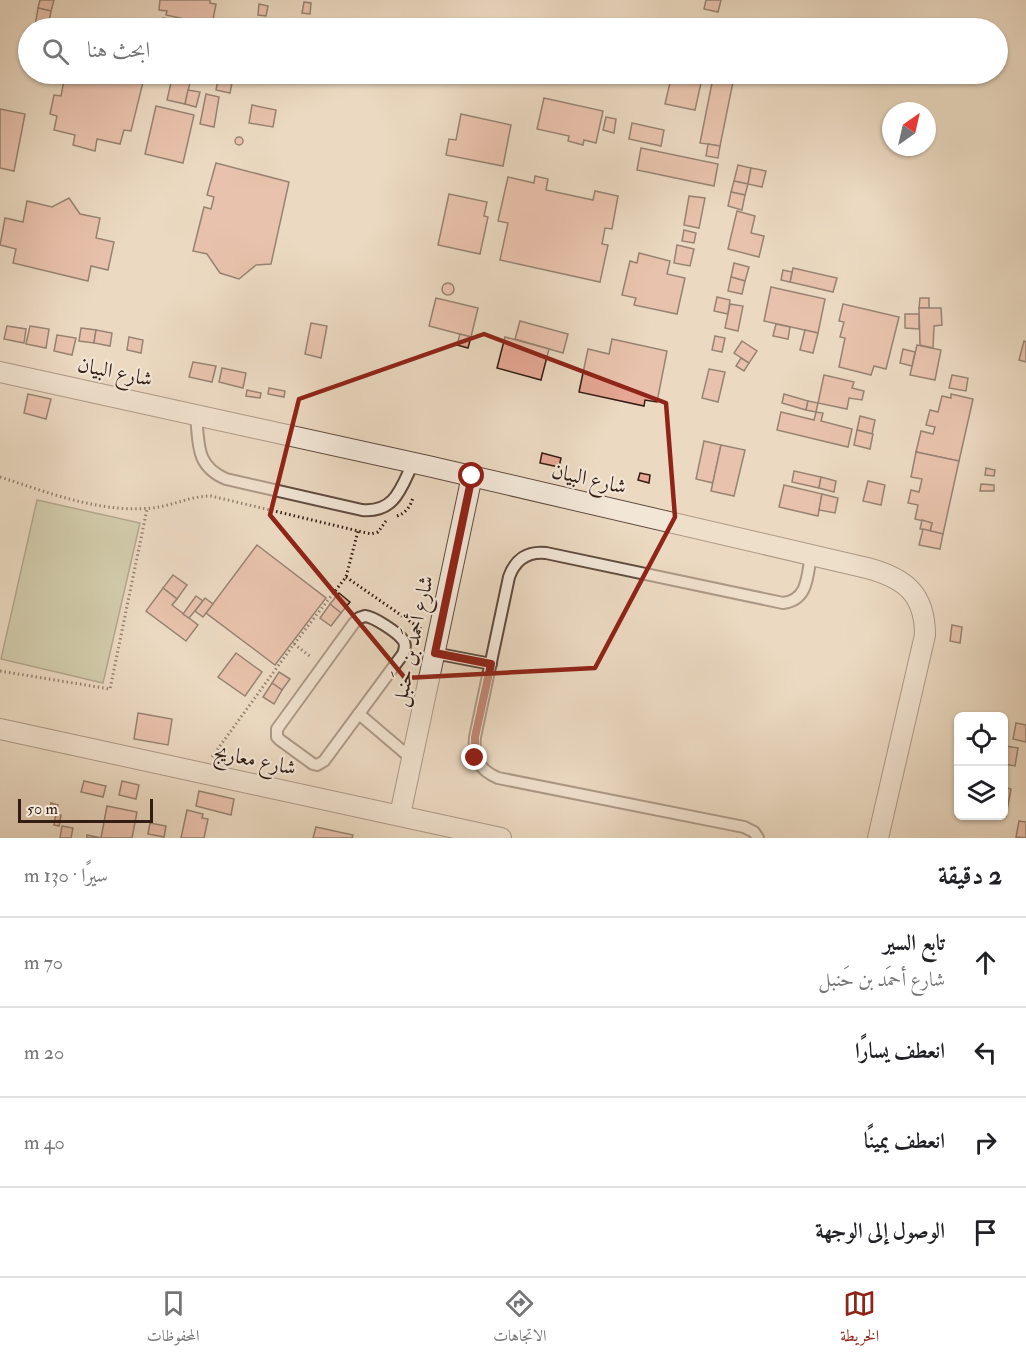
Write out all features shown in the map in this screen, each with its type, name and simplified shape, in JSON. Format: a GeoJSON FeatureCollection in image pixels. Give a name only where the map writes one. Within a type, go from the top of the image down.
{"type":"FeatureCollection","features":[{"type":"Feature","properties":{"kind":"street","name":"شارع البيان"},"geometry":{"type":"LineString","coordinates":[[0,372],[420,464],[876,570],[898,579],[912,590],[920,603],[925,619],[925,635],[878,838]]}},
{"type":"Feature","properties":{"kind":"street","name":"شارع أحمَد بن حَنبل"},"geometry":{"type":"LineString","coordinates":[[400,815],[472,476]]}},
{"type":"Feature","properties":{"kind":"street","name":"شارع معاريج"},"geometry":{"type":"LineString","coordinates":[[0,729],[501,838]]}},
{"type":"Feature","properties":{"kind":"lane"},"geometry":{"type":"LineString","coordinates":[[196,415],[203,462],[217,475],[318,501],[362,510],[372,511],[383,508],[398,494],[420,464]]}},
{"type":"Feature","properties":{"kind":"lane"},"geometry":{"type":"LineString","coordinates":[[758,838],[754,832],[744,827],[498,778],[488,774],[480,767],[475,758],[474,748],[509,577],[512,568],[527,555],[537,552],[546,553],[783,603],[798,599],[803,593],[811,555]]}},
{"type":"Feature","properties":{"kind":"lane"},"geometry":{"type":"LineString","coordinates":[[365,616],[372,617],[402,639],[405,649],[324,761],[317,765],[309,762],[280,740],[276,733],[279,725],[322,666],[354,623],[365,616]]}},
{"type":"Feature","properties":{"kind":"lane"},"geometry":{"type":"LineString","coordinates":[[436,647],[491,664]]}},
{"type":"Feature","properties":{"kind":"lane"},"geometry":{"type":"LineString","coordinates":[[359,714],[412,759]]}},
{"type":"Feature","properties":{"kind":"path"},"geometry":{"type":"LineString","coordinates":[[0,477],[100,507],[147,509],[198,496],[211,496],[371,534],[378,532],[387,519],[403,514],[411,504],[415,490],[423,482],[420,464]]}},
{"type":"Feature","properties":{"kind":"path"},"geometry":{"type":"LineString","coordinates":[[0,671],[110,689],[147,509]]}},
{"type":"Feature","properties":{"kind":"path"},"geometry":{"type":"LineString","coordinates":[[200,773],[346,577],[358,531]]}},
{"type":"Feature","properties":{"kind":"path"},"geometry":{"type":"LineString","coordinates":[[346,577],[436,647]]}},
{"type":"Feature","properties":{"kind":"path"},"geometry":{"type":"LineString","coordinates":[[294,644],[322,666]]}},
{"type":"Feature","properties":{"kind":"highlighted area"},"geometry":{"type":"Polygon","coordinates":[[[484,334],[666,403],[675,517],[595,668],[405,678],[270,515],[299,399],[484,334]]]}},
{"type":"Feature","properties":{"kind":"green space"},"geometry":{"type":"Polygon","coordinates":[[[37,500],[140,523],[103,683],[1,659],[37,500]]]}},
{"type":"Feature","properties":{"kind":"building"},"geometry":{"type":"Polygon","coordinates":[[[40,0],[54,0],[51,11],[38,8],[40,0]]]}},
{"type":"Feature","properties":{"kind":"building"},"geometry":{"type":"Polygon","coordinates":[[[160,0],[210,0],[210,3],[216,4],[213,18],[180,18],[166,15],[167,11],[159,10],[160,0]]]}},
{"type":"Feature","properties":{"kind":"building"},"geometry":{"type":"Polygon","coordinates":[[[706,0],[721,0],[718,12],[704,9],[706,0]]]}},
{"type":"Feature","properties":{"kind":"building"},"geometry":{"type":"Polygon","coordinates":[[[304,2],[311,3],[310,14],[302,13],[304,2]]]}},
{"type":"Feature","properties":{"kind":"building"},"geometry":{"type":"Polygon","coordinates":[[[259,4],[268,6],[266,16],[258,15],[259,4]]]}},
{"type":"Feature","properties":{"kind":"building"},"geometry":{"type":"Polygon","coordinates":[[[38,8],[51,11],[50,18],[36,18],[38,8]]]}},
{"type":"Feature","properties":{"kind":"building"},"geometry":{"type":"Polygon","coordinates":[[[63,84],[143,84],[131,131],[124,130],[120,144],[97,139],[95,151],[73,145],[75,135],[54,130],[57,116],[50,114],[54,95],[61,96],[63,84]]]}},
{"type":"Feature","properties":{"kind":"building"},"geometry":{"type":"Polygon","coordinates":[[[171,84],[190,84],[185,104],[167,100],[171,84]]]}},
{"type":"Feature","properties":{"kind":"building"},"geometry":{"type":"Polygon","coordinates":[[[217,84],[232,84],[230,93],[216,90],[217,84]]]}},
{"type":"Feature","properties":{"kind":"building"},"geometry":{"type":"Polygon","coordinates":[[[670,84],[701,84],[695,110],[665,104],[670,84]]]}},
{"type":"Feature","properties":{"kind":"building"},"geometry":{"type":"Polygon","coordinates":[[[712,84],[733,84],[720,146],[700,143],[712,84]]]}},
{"type":"Feature","properties":{"kind":"building"},"geometry":{"type":"Polygon","coordinates":[[[188,90],[200,92],[196,107],[185,104],[188,90]]]}},
{"type":"Feature","properties":{"kind":"building"},"geometry":{"type":"Polygon","coordinates":[[[206,94],[219,97],[214,127],[200,124],[206,94]]]}},
{"type":"Feature","properties":{"kind":"building"},"geometry":{"type":"Polygon","coordinates":[[[544,98],[603,111],[596,143],[584,140],[583,145],[568,141],[569,136],[537,129],[544,98]]]}},
{"type":"Feature","properties":{"kind":"building"},"geometry":{"type":"Polygon","coordinates":[[[252,105],[276,110],[273,127],[249,123],[252,105]]]}},
{"type":"Feature","properties":{"kind":"building"},"geometry":{"type":"Polygon","coordinates":[[[156,106],[194,115],[183,163],[145,154],[156,106]]]}},
{"type":"Feature","properties":{"kind":"building"},"geometry":{"type":"Polygon","coordinates":[[[0,109],[25,114],[14,171],[0,168],[0,109]]]}},
{"type":"Feature","properties":{"kind":"building"},"geometry":{"type":"Polygon","coordinates":[[[461,114],[511,125],[503,166],[446,155],[449,139],[456,140],[461,114]]]}},
{"type":"Feature","properties":{"kind":"building"},"geometry":{"type":"Polygon","coordinates":[[[606,117],[616,119],[614,133],[603,130],[606,117]]]}},
{"type":"Feature","properties":{"kind":"building"},"geometry":{"type":"Polygon","coordinates":[[[632,123],[664,130],[661,146],[629,139],[632,123]]]}},
{"type":"Feature","properties":{"kind":"building"},"geometry":{"type":"Polygon","coordinates":[[[239,137],[243,141],[239,145],[235,141],[239,137]]]}},
{"type":"Feature","properties":{"kind":"building"},"geometry":{"type":"Polygon","coordinates":[[[708,144],[720,146],[718,158],[706,156],[708,144]]]}},
{"type":"Feature","properties":{"kind":"building"},"geometry":{"type":"Polygon","coordinates":[[[641,148],[718,164],[714,186],[637,170],[641,148]]]}},
{"type":"Feature","properties":{"kind":"building"},"geometry":{"type":"Polygon","coordinates":[[[216,163],[289,182],[271,264],[256,265],[239,279],[220,273],[207,254],[193,251],[204,207],[211,209],[214,197],[207,195],[216,163]]]}},
{"type":"Feature","properties":{"kind":"building"},"geometry":{"type":"Polygon","coordinates":[[[738,165],[751,168],[748,184],[734,181],[738,165]]]}},
{"type":"Feature","properties":{"kind":"building"},"geometry":{"type":"Polygon","coordinates":[[[751,168],[766,171],[762,187],[748,184],[751,168]]]}},
{"type":"Feature","properties":{"kind":"building"},"geometry":{"type":"Polygon","coordinates":[[[535,176],[548,179],[546,190],[593,200],[595,191],[618,196],[612,229],[605,228],[602,244],[608,245],[600,282],[500,260],[508,223],[498,221],[508,177],[534,183],[535,176]]]}},
{"type":"Feature","properties":{"kind":"building"},"geometry":{"type":"Polygon","coordinates":[[[734,181],[748,184],[745,195],[731,192],[734,181]]]}},
{"type":"Feature","properties":{"kind":"building"},"geometry":{"type":"Polygon","coordinates":[[[731,192],[745,195],[742,210],[728,206],[731,192]]]}},
{"type":"Feature","properties":{"kind":"building"},"geometry":{"type":"Polygon","coordinates":[[[449,194],[487,202],[484,216],[488,217],[480,254],[438,245],[449,194]]]}},
{"type":"Feature","properties":{"kind":"building"},"geometry":{"type":"Polygon","coordinates":[[[689,196],[705,198],[699,228],[684,225],[689,196]]]}},
{"type":"Feature","properties":{"kind":"building"},"geometry":{"type":"Polygon","coordinates":[[[69,198],[80,214],[100,218],[96,238],[114,242],[108,270],[91,266],[88,281],[13,263],[16,249],[0,245],[5,218],[23,222],[27,201],[52,207],[69,198]]]}},
{"type":"Feature","properties":{"kind":"building"},"geometry":{"type":"Polygon","coordinates":[[[737,211],[755,216],[751,233],[764,236],[759,257],[728,249],[737,211]]]}},
{"type":"Feature","properties":{"kind":"building"},"geometry":{"type":"Polygon","coordinates":[[[684,230],[696,233],[694,243],[682,241],[684,230]]]}},
{"type":"Feature","properties":{"kind":"building"},"geometry":{"type":"Polygon","coordinates":[[[677,245],[694,249],[690,266],[674,263],[677,245]]]}},
{"type":"Feature","properties":{"kind":"building"},"geometry":{"type":"Polygon","coordinates":[[[639,253],[670,261],[667,274],[685,278],[677,314],[634,305],[636,298],[622,295],[630,261],[637,263],[639,253]]]}},
{"type":"Feature","properties":{"kind":"building"},"geometry":{"type":"Polygon","coordinates":[[[734,263],[749,267],[745,281],[731,277],[734,263]]]}},
{"type":"Feature","properties":{"kind":"building"},"geometry":{"type":"Polygon","coordinates":[[[793,268],[837,278],[833,292],[790,282],[793,268]]]}},
{"type":"Feature","properties":{"kind":"building"},"geometry":{"type":"Polygon","coordinates":[[[783,270],[792,272],[790,282],[781,280],[783,270]]]}},
{"type":"Feature","properties":{"kind":"building"},"geometry":{"type":"Polygon","coordinates":[[[731,277],[745,281],[742,294],[728,291],[731,277]]]}},
{"type":"Feature","properties":{"kind":"building"},"geometry":{"type":"Polygon","coordinates":[[[448,283],[454,289],[448,295],[442,289],[448,283]]]}},
{"type":"Feature","properties":{"kind":"building"},"geometry":{"type":"Polygon","coordinates":[[[771,287],[825,299],[818,333],[764,321],[771,287]]]}},
{"type":"Feature","properties":{"kind":"building"},"geometry":{"type":"Polygon","coordinates":[[[717,297],[730,300],[728,314],[714,311],[717,297]]]}},
{"type":"Feature","properties":{"kind":"building"},"geometry":{"type":"Polygon","coordinates":[[[436,298],[478,308],[471,337],[429,326],[436,298]]]}},
{"type":"Feature","properties":{"kind":"building"},"geometry":{"type":"Polygon","coordinates":[[[920,298],[929,298],[929,308],[919,308],[920,298]]]}},
{"type":"Feature","properties":{"kind":"building"},"geometry":{"type":"Polygon","coordinates":[[[730,304],[743,306],[738,331],[725,328],[730,304]]]}},
{"type":"Feature","properties":{"kind":"building"},"geometry":{"type":"Polygon","coordinates":[[[843,304],[899,317],[886,369],[874,366],[871,375],[839,367],[845,338],[840,337],[844,322],[839,321],[843,304]]]}},
{"type":"Feature","properties":{"kind":"building"},"geometry":{"type":"Polygon","coordinates":[[[919,308],[941,308],[942,325],[934,326],[933,348],[920,345],[919,308]]]}},
{"type":"Feature","properties":{"kind":"building"},"geometry":{"type":"Polygon","coordinates":[[[905,314],[919,314],[919,329],[905,328],[905,314]]]}},
{"type":"Feature","properties":{"kind":"building"},"geometry":{"type":"Polygon","coordinates":[[[520,321],[568,334],[563,353],[515,339],[520,321]]]}},
{"type":"Feature","properties":{"kind":"building"},"geometry":{"type":"Polygon","coordinates":[[[311,323],[327,326],[321,358],[305,354],[311,323]]]}},
{"type":"Feature","properties":{"kind":"building"},"geometry":{"type":"Polygon","coordinates":[[[776,324],[790,327],[788,339],[773,336],[776,324]]]}},
{"type":"Feature","properties":{"kind":"building"},"geometry":{"type":"Polygon","coordinates":[[[7,326],[26,329],[24,343],[4,339],[7,326]]]}},
{"type":"Feature","properties":{"kind":"building"},"geometry":{"type":"Polygon","coordinates":[[[30,326],[49,329],[46,348],[26,344],[30,326]]]}},
{"type":"Feature","properties":{"kind":"building"},"geometry":{"type":"Polygon","coordinates":[[[81,328],[96,330],[94,343],[79,341],[81,328]]]}},
{"type":"Feature","properties":{"kind":"building"},"geometry":{"type":"Polygon","coordinates":[[[96,330],[112,333],[110,346],[94,343],[96,330]]]}},
{"type":"Feature","properties":{"kind":"building"},"geometry":{"type":"Polygon","coordinates":[[[805,330],[818,333],[813,353],[800,350],[805,330]]]}},
{"type":"Feature","properties":{"kind":"building"},"geometry":{"type":"Polygon","coordinates":[[[460,334],[471,337],[468,348],[457,345],[460,334]]]}},
{"type":"Feature","properties":{"kind":"building"},"geometry":{"type":"Polygon","coordinates":[[[57,335],[76,338],[72,355],[54,351],[57,335]]]}},
{"type":"Feature","properties":{"kind":"building"},"geometry":{"type":"Polygon","coordinates":[[[715,336],[725,338],[722,352],[712,350],[715,336]]]}},
{"type":"Feature","properties":{"kind":"building"},"geometry":{"type":"Polygon","coordinates":[[[129,337],[143,340],[141,353],[127,350],[129,337]]]}},
{"type":"Feature","properties":{"kind":"building"},"geometry":{"type":"Polygon","coordinates":[[[505,337],[549,349],[541,380],[497,368],[505,337]]]}},
{"type":"Feature","properties":{"kind":"building"},"geometry":{"type":"Polygon","coordinates":[[[612,339],[667,351],[657,402],[645,400],[644,406],[579,392],[588,349],[609,354],[612,339]]]}},
{"type":"Feature","properties":{"kind":"building"},"geometry":{"type":"Polygon","coordinates":[[[742,341],[757,351],[749,363],[734,353],[742,341]]]}},
{"type":"Feature","properties":{"kind":"building"},"geometry":{"type":"Polygon","coordinates":[[[1024,341],[1026,342],[1026,362],[1019,360],[1024,341]]]}},
{"type":"Feature","properties":{"kind":"building"},"geometry":{"type":"Polygon","coordinates":[[[917,345],[941,350],[935,380],[910,375],[917,345]]]}},
{"type":"Feature","properties":{"kind":"building"},"geometry":{"type":"Polygon","coordinates":[[[903,349],[915,352],[912,366],[900,363],[903,349]]]}},
{"type":"Feature","properties":{"kind":"building"},"geometry":{"type":"Polygon","coordinates":[[[741,358],[749,363],[744,371],[736,366],[741,358]]]}},
{"type":"Feature","properties":{"kind":"building"},"geometry":{"type":"Polygon","coordinates":[[[193,362],[216,366],[212,382],[189,377],[193,362]]]}},
{"type":"Feature","properties":{"kind":"building"},"geometry":{"type":"Polygon","coordinates":[[[222,368],[246,373],[243,388],[219,382],[222,368]]]}},
{"type":"Feature","properties":{"kind":"building"},"geometry":{"type":"Polygon","coordinates":[[[709,369],[725,372],[718,402],[702,398],[709,369]]]}},
{"type":"Feature","properties":{"kind":"building"},"geometry":{"type":"Polygon","coordinates":[[[824,375],[854,382],[852,388],[864,391],[862,400],[849,398],[847,409],[818,403],[824,375]]]}},
{"type":"Feature","properties":{"kind":"building"},"geometry":{"type":"Polygon","coordinates":[[[952,375],[968,378],[966,391],[949,388],[952,375]]]}},
{"type":"Feature","properties":{"kind":"building"},"geometry":{"type":"Polygon","coordinates":[[[269,388],[285,391],[284,397],[268,394],[269,388]]]}},
{"type":"Feature","properties":{"kind":"building"},"geometry":{"type":"Polygon","coordinates":[[[247,390],[261,393],[260,398],[246,396],[247,390]]]}},
{"type":"Feature","properties":{"kind":"building"},"geometry":{"type":"Polygon","coordinates":[[[28,394],[51,399],[46,419],[24,413],[28,394]]]}},
{"type":"Feature","properties":{"kind":"building"},"geometry":{"type":"Polygon","coordinates":[[[784,394],[808,401],[806,410],[782,403],[784,394]]]}},
{"type":"Feature","properties":{"kind":"building"},"geometry":{"type":"Polygon","coordinates":[[[951,394],[973,399],[959,461],[916,452],[921,431],[933,434],[935,427],[926,425],[930,410],[938,412],[942,396],[951,398],[951,394]]]}},
{"type":"Feature","properties":{"kind":"building"},"geometry":{"type":"Polygon","coordinates":[[[808,401],[818,403],[816,412],[806,410],[808,401]]]}},
{"type":"Feature","properties":{"kind":"building"},"geometry":{"type":"Polygon","coordinates":[[[781,412],[814,420],[816,412],[823,413],[821,421],[852,429],[848,447],[777,430],[781,412]]]}},
{"type":"Feature","properties":{"kind":"building"},"geometry":{"type":"Polygon","coordinates":[[[860,416],[875,420],[872,434],[857,430],[860,416]]]}},
{"type":"Feature","properties":{"kind":"building"},"geometry":{"type":"Polygon","coordinates":[[[857,430],[873,434],[870,449],[854,445],[857,430]]]}},
{"type":"Feature","properties":{"kind":"building"},"geometry":{"type":"Polygon","coordinates":[[[704,441],[721,445],[713,483],[696,479],[704,441]]]}},
{"type":"Feature","properties":{"kind":"building"},"geometry":{"type":"Polygon","coordinates":[[[721,445],[745,450],[734,496],[711,491],[721,445]]]}},
{"type":"Feature","properties":{"kind":"building"},"geometry":{"type":"Polygon","coordinates":[[[916,452],[959,461],[943,534],[930,531],[932,523],[915,519],[918,505],[908,503],[911,490],[919,492],[922,479],[911,477],[916,452]]]}},
{"type":"Feature","properties":{"kind":"building"},"geometry":{"type":"Polygon","coordinates":[[[542,453],[561,458],[559,467],[540,463],[542,453]]]}},
{"type":"Feature","properties":{"kind":"building"},"geometry":{"type":"Polygon","coordinates":[[[986,468],[995,470],[994,476],[985,475],[986,468]]]}},
{"type":"Feature","properties":{"kind":"building"},"geometry":{"type":"Polygon","coordinates":[[[794,471],[821,477],[819,488],[792,482],[794,471]]]}},
{"type":"Feature","properties":{"kind":"building"},"geometry":{"type":"Polygon","coordinates":[[[640,473],[650,475],[649,483],[638,480],[640,473]]]}},
{"type":"Feature","properties":{"kind":"building"},"geometry":{"type":"Polygon","coordinates":[[[821,477],[836,481],[834,492],[819,488],[821,477]]]}},
{"type":"Feature","properties":{"kind":"building"},"geometry":{"type":"Polygon","coordinates":[[[868,481],[885,485],[881,505],[863,501],[868,481]]]}},
{"type":"Feature","properties":{"kind":"building"},"geometry":{"type":"Polygon","coordinates":[[[981,484],[994,485],[994,491],[980,491],[981,484]]]}},
{"type":"Feature","properties":{"kind":"building"},"geometry":{"type":"Polygon","coordinates":[[[784,485],[822,494],[818,516],[779,507],[784,485]]]}},
{"type":"Feature","properties":{"kind":"building"},"geometry":{"type":"Polygon","coordinates":[[[822,494],[838,498],[835,513],[819,510],[822,494]]]}},
{"type":"Feature","properties":{"kind":"building"},"geometry":{"type":"Polygon","coordinates":[[[922,520],[932,523],[930,531],[920,529],[922,520]]]}},
{"type":"Feature","properties":{"kind":"building"},"geometry":{"type":"Polygon","coordinates":[[[923,529],[943,534],[940,549],[919,545],[923,529]]]}},
{"type":"Feature","properties":{"kind":"building"},"geometry":{"type":"Polygon","coordinates":[[[257,545],[326,598],[275,665],[206,613],[257,545]]]}},
{"type":"Feature","properties":{"kind":"building"},"geometry":{"type":"Polygon","coordinates":[[[173,575],[187,585],[177,599],[163,588],[173,575]]]}},
{"type":"Feature","properties":{"kind":"building"},"geometry":{"type":"Polygon","coordinates":[[[163,588],[177,599],[172,605],[198,625],[186,641],[146,611],[163,588]]]}},
{"type":"Feature","properties":{"kind":"building"},"geometry":{"type":"Polygon","coordinates":[[[339,593],[350,602],[341,613],[330,604],[339,593]]]}},
{"type":"Feature","properties":{"kind":"building"},"geometry":{"type":"Polygon","coordinates":[[[196,596],[203,601],[189,618],[183,614],[196,596]]]}},
{"type":"Feature","properties":{"kind":"building"},"geometry":{"type":"Polygon","coordinates":[[[205,598],[213,604],[203,617],[195,611],[205,598]]]}},
{"type":"Feature","properties":{"kind":"building"},"geometry":{"type":"Polygon","coordinates":[[[330,604],[341,613],[331,626],[320,618],[330,604]]]}},
{"type":"Feature","properties":{"kind":"building"},"geometry":{"type":"Polygon","coordinates":[[[952,625],[962,627],[960,643],[950,641],[952,625]]]}},
{"type":"Feature","properties":{"kind":"building"},"geometry":{"type":"Polygon","coordinates":[[[236,653],[262,672],[245,696],[218,677],[236,653]]]}},
{"type":"Feature","properties":{"kind":"building"},"geometry":{"type":"Polygon","coordinates":[[[279,672],[290,679],[282,690],[272,683],[279,672]]]}},
{"type":"Feature","properties":{"kind":"building"},"geometry":{"type":"Polygon","coordinates":[[[272,683],[282,690],[274,704],[263,697],[272,683]]]}},
{"type":"Feature","properties":{"kind":"building"},"geometry":{"type":"Polygon","coordinates":[[[138,713],[172,719],[168,745],[134,739],[138,713]]]}},
{"type":"Feature","properties":{"kind":"building"},"geometry":{"type":"Polygon","coordinates":[[[1016,723],[1026,725],[1026,742],[1013,739],[1016,723]]]}},
{"type":"Feature","properties":{"kind":"building"},"geometry":{"type":"Polygon","coordinates":[[[1008,746],[1018,748],[1015,766],[1008,765],[1008,746]]]}},
{"type":"Feature","properties":{"kind":"building"},"geometry":{"type":"Polygon","coordinates":[[[84,781],[106,786],[103,797],[81,792],[84,781]]]}},
{"type":"Feature","properties":{"kind":"building"},"geometry":{"type":"Polygon","coordinates":[[[122,781],[139,785],[136,799],[119,795],[122,781]]]}},
{"type":"Feature","properties":{"kind":"building"},"geometry":{"type":"Polygon","coordinates":[[[1008,788],[1011,789],[1008,805],[1008,788]]]}},
{"type":"Feature","properties":{"kind":"building"},"geometry":{"type":"Polygon","coordinates":[[[199,791],[234,799],[231,815],[196,806],[199,791]]]}},
{"type":"Feature","properties":{"kind":"building"},"geometry":{"type":"Polygon","coordinates":[[[51,803],[58,805],[56,814],[49,813],[51,803]]]}},
{"type":"Feature","properties":{"kind":"building"},"geometry":{"type":"Polygon","coordinates":[[[107,806],[137,812],[132,838],[101,838],[107,806]]]}},
{"type":"Feature","properties":{"kind":"building"},"geometry":{"type":"Polygon","coordinates":[[[187,810],[203,814],[202,818],[208,819],[204,838],[181,838],[187,810]]]}},
{"type":"Feature","properties":{"kind":"building"},"geometry":{"type":"Polygon","coordinates":[[[56,814],[61,815],[59,826],[54,825],[56,814]]]}},
{"type":"Feature","properties":{"kind":"building"},"geometry":{"type":"Polygon","coordinates":[[[1019,821],[1026,822],[1026,838],[1016,837],[1019,821]]]}},
{"type":"Feature","properties":{"kind":"building"},"geometry":{"type":"Polygon","coordinates":[[[150,823],[166,826],[164,837],[148,834],[150,823]]]}},
{"type":"Feature","properties":{"kind":"building"},"geometry":{"type":"Polygon","coordinates":[[[62,826],[73,828],[71,838],[60,838],[62,826]]]}},
{"type":"Feature","properties":{"kind":"building"},"geometry":{"type":"Polygon","coordinates":[[[316,827],[353,835],[352,838],[313,838],[316,827]]]}},
{"type":"Feature","properties":{"kind":"route"},"geometry":{"type":"LineString","coordinates":[[472,476],[435,653],[491,664],[475,737],[475,758]]}}]}
